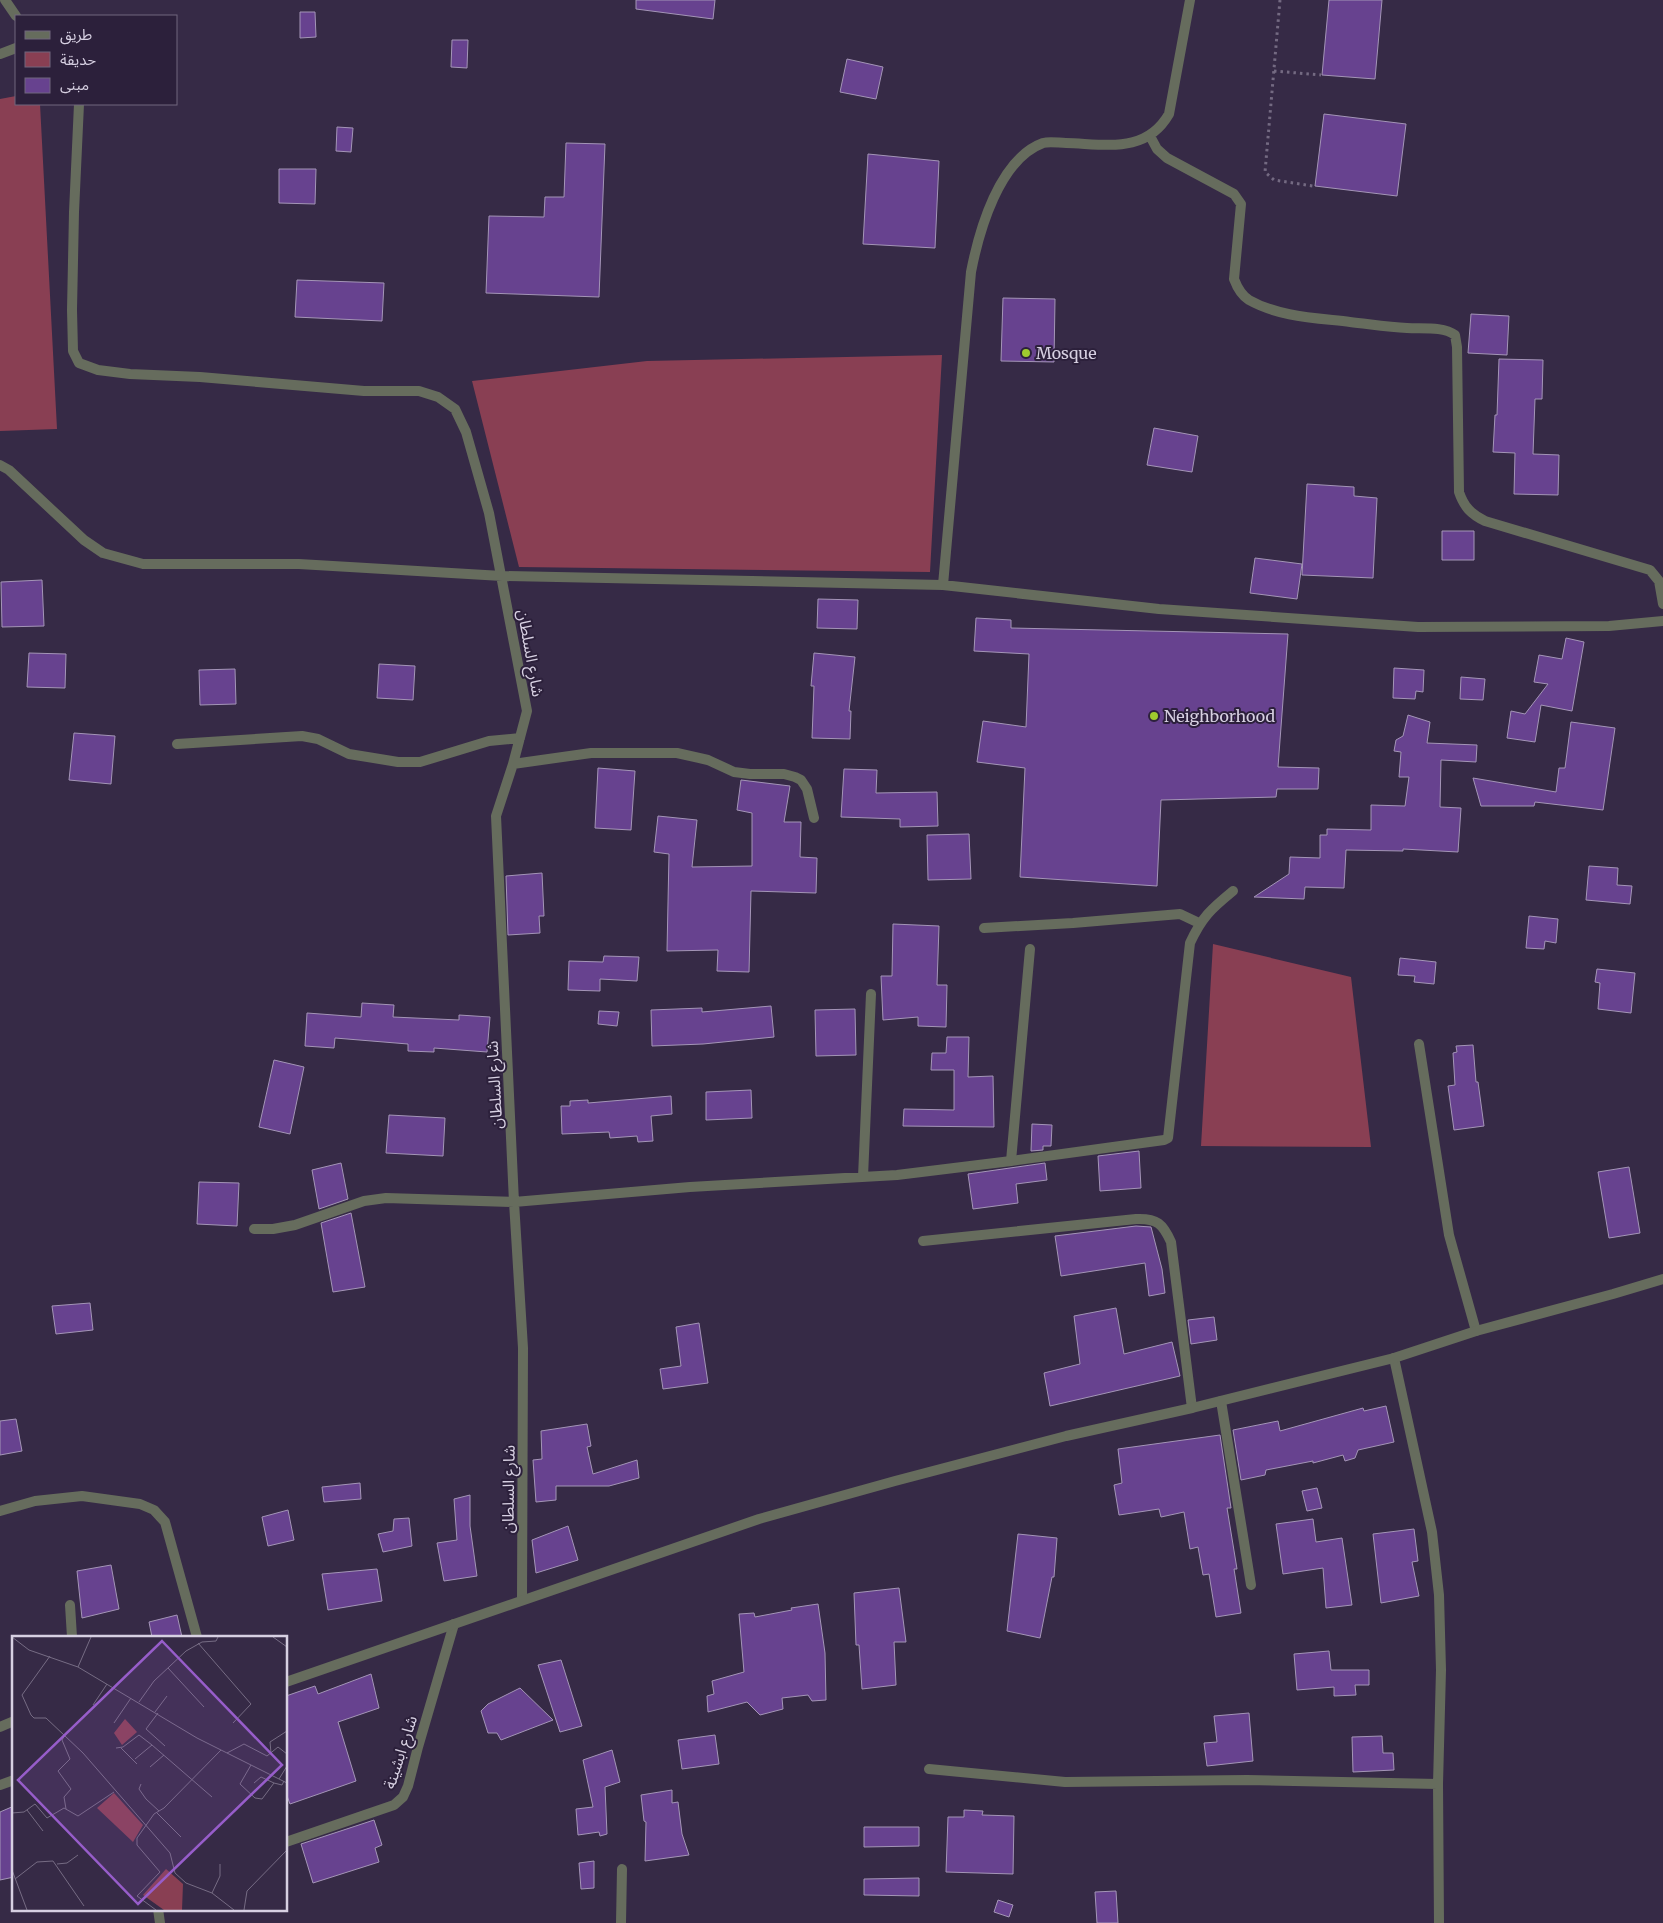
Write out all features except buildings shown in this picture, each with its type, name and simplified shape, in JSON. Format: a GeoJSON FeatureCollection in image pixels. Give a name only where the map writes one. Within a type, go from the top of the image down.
{"type":"FeatureCollection","features":[{"type":"Feature","properties":{"kind":"street"},"geometry":{"type":"LineString","coordinates":[[4,0],[15,15]]}},
{"type":"Feature","properties":{"kind":"street"},"geometry":{"type":"LineString","coordinates":[[943,585],[971,272],[977,240],[990,204],[1009,172],[1028,151],[1045,143],[1127,144],[1150,136],[1162,127],[1169,114],[1190,0]]}},
{"type":"Feature","properties":{"kind":"street"},"geometry":{"type":"LineString","coordinates":[[0,54],[15,48]]}},
{"type":"Feature","properties":{"kind":"street","name":"شارع السلطان"},"geometry":{"type":"LineString","coordinates":[[79,105],[72,310],[73,351],[79,363],[98,370],[130,374],[364,391],[419,391],[438,397],[454,409],[466,432],[489,513],[527,711],[496,816],[514,1202],[523,1348],[522,1600]]}},
{"type":"Feature","properties":{"kind":"street"},"geometry":{"type":"LineString","coordinates":[[1150,136],[1157,149],[1167,158],[1234,194],[1241,204],[1234,279],[1238,289],[1248,299],[1266,307],[1301,317],[1450,331],[1455,336],[1457,341],[1459,492],[1462,504],[1472,514],[1485,521],[1650,570],[1659,581],[1663,604]]}},
{"type":"Feature","properties":{"kind":"street"},"geometry":{"type":"LineString","coordinates":[[0,465],[9,470],[84,540],[103,553],[143,564],[299,564],[502,576],[943,585],[1158,609],[1408,626],[1608,626],[1663,621]]}},
{"type":"Feature","properties":{"kind":"street"},"geometry":{"type":"LineString","coordinates":[[177,744],[302,736],[318,739],[350,754],[368,758],[398,762],[420,762],[489,742],[520,738]]}},
{"type":"Feature","properties":{"kind":"street"},"geometry":{"type":"LineString","coordinates":[[512,764],[591,753],[677,754],[708,760],[734,772],[784,774],[795,777],[801,780],[808,789],[814,818]]}},
{"type":"Feature","properties":{"kind":"street"},"geometry":{"type":"LineString","coordinates":[[254,1229],[273,1229],[295,1225],[364,1201],[386,1198],[514,1202],[690,1187],[863,1177],[952,1169],[1164,1140],[1168,1138],[1190,943],[1199,923],[1233,891]]}},
{"type":"Feature","properties":{"kind":"street"},"geometry":{"type":"LineString","coordinates":[[984,928],[1180,914],[1199,923]]}},
{"type":"Feature","properties":{"kind":"street"},"geometry":{"type":"LineString","coordinates":[[1011,1161],[1030,949]]}},
{"type":"Feature","properties":{"kind":"street"},"geometry":{"type":"LineString","coordinates":[[863,1177],[871,994]]}},
{"type":"Feature","properties":{"kind":"street"},"geometry":{"type":"LineString","coordinates":[[1419,1044],[1449,1235],[1476,1331]]}},
{"type":"Feature","properties":{"kind":"street"},"geometry":{"type":"LineString","coordinates":[[923,1241],[1136,1219],[1148,1219],[1160,1224],[1171,1242],[1192,1408]]}},
{"type":"Feature","properties":{"kind":"street"},"geometry":{"type":"LineString","coordinates":[[288,1681],[768,1516],[1066,1436],[1192,1408],[1394,1358],[1476,1331],[1613,1294],[1663,1278]]}},
{"type":"Feature","properties":{"kind":"street"},"geometry":{"type":"LineString","coordinates":[[1394,1358],[1432,1532],[1438,1586],[1441,1670],[1438,1784],[1438,1923]]}},
{"type":"Feature","properties":{"kind":"street"},"geometry":{"type":"LineString","coordinates":[[1221,1401],[1251,1585]]}},
{"type":"Feature","properties":{"kind":"street"},"geometry":{"type":"LineString","coordinates":[[0,1511],[35,1500],[82,1496],[140,1504],[154,1510],[165,1522],[197,1636]]}},
{"type":"Feature","properties":{"kind":"street"},"geometry":{"type":"LineString","coordinates":[[70,1605],[72,1636]]}},
{"type":"Feature","properties":{"kind":"street","name":"شارع ابشينة"},"geometry":{"type":"LineString","coordinates":[[288,1841],[394,1805],[403,1797],[408,1786],[454,1624]]}},
{"type":"Feature","properties":{"kind":"street"},"geometry":{"type":"LineString","coordinates":[[0,1726],[12,1722]]}},
{"type":"Feature","properties":{"kind":"street"},"geometry":{"type":"LineString","coordinates":[[929,1769],[1065,1782],[1247,1780],[1438,1784]]}},
{"type":"Feature","properties":{"kind":"street"},"geometry":{"type":"LineString","coordinates":[[0,1785],[12,1781]]}},
{"type":"Feature","properties":{"kind":"street"},"geometry":{"type":"LineString","coordinates":[[621,1923],[622,1869]]}},
{"type":"Feature","properties":{"kind":"street"},"geometry":{"type":"LineString","coordinates":[[158,1910],[160,1923]]}},
{"type":"Feature","properties":{"kind":"path"},"geometry":{"type":"LineString","coordinates":[[1280,0],[1265,172],[1274,180],[1313,186]]}},
{"type":"Feature","properties":{"kind":"path"},"geometry":{"type":"LineString","coordinates":[[1274,71],[1320,75]]}},
{"type":"Feature","properties":{"kind":"green space"},"geometry":{"type":"Polygon","coordinates":[[[15,96],[15,105],[40,105],[57,429],[0,431],[0,99],[15,96]]]}},
{"type":"Feature","properties":{"kind":"green space"},"geometry":{"type":"Polygon","coordinates":[[[942,355],[930,572],[519,567],[472,381],[647,361],[942,355]]]}},
{"type":"Feature","properties":{"kind":"green space"},"geometry":{"type":"Polygon","coordinates":[[[1213,944],[1351,977],[1371,1147],[1201,1146],[1213,944]]]}},
{"type":"Feature","properties":{"kind":"place","name":"Mosque"},"geometry":{"type":"Point","coordinates":[1026,353]}},
{"type":"Feature","properties":{"kind":"place","name":"Neighborhood"},"geometry":{"type":"Point","coordinates":[1154,716]}}]}
